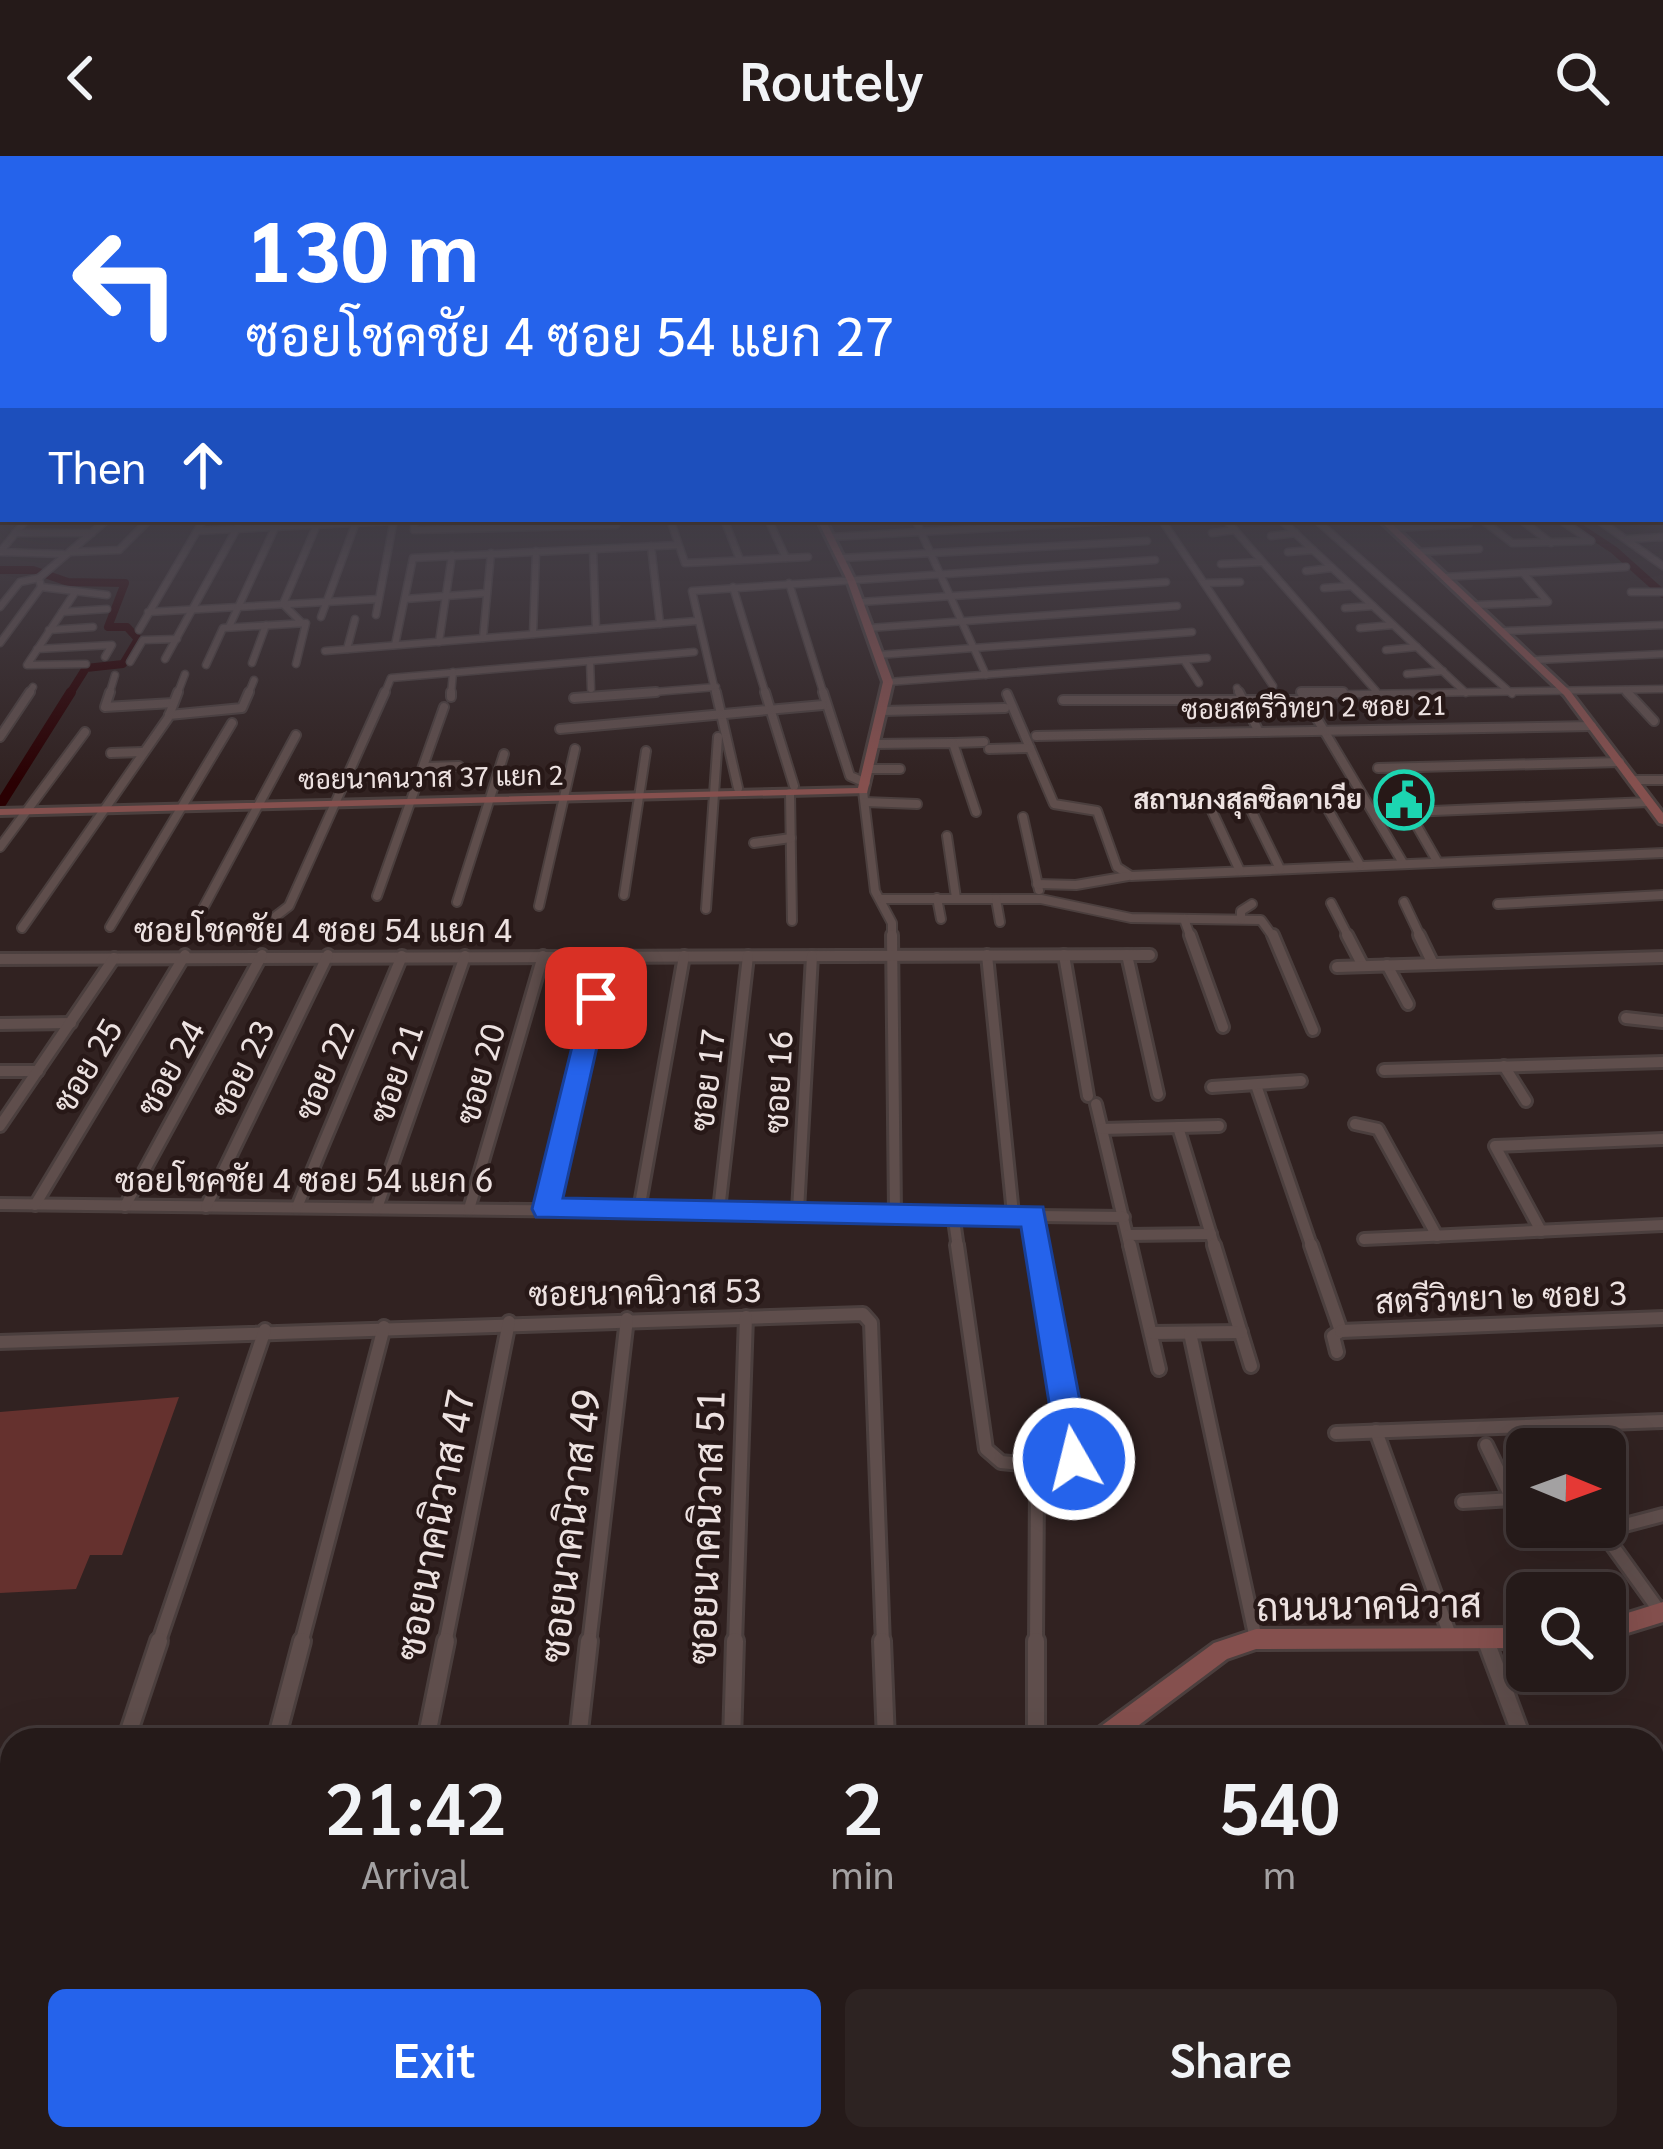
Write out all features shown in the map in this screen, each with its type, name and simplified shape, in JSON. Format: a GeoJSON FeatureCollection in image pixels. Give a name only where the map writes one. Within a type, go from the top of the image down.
{"type":"FeatureCollection","features":[{"type":"Feature","properties":{"kind":"street"},"geometry":{"type":"LineString","coordinates":[[0,643],[29,596]]}},
{"type":"Feature","properties":{"kind":"street"},"geometry":{"type":"LineString","coordinates":[[73,596],[28,667],[86,664]]}},
{"type":"Feature","properties":{"kind":"street"},"geometry":{"type":"LineString","coordinates":[[139,630],[157,596]]}},
{"type":"Feature","properties":{"kind":"street"},"geometry":{"type":"LineString","coordinates":[[165,659],[201,596]]}},
{"type":"Feature","properties":{"kind":"street"},"geometry":{"type":"LineString","coordinates":[[229,627],[244,596]]}},
{"type":"Feature","properties":{"kind":"street"},"geometry":{"type":"LineString","coordinates":[[284,604],[287,596]]}},
{"type":"Feature","properties":{"kind":"street"},"geometry":{"type":"LineString","coordinates":[[320,617],[329,596]]}},
{"type":"Feature","properties":{"kind":"street"},"geometry":{"type":"LineString","coordinates":[[376,615],[380,596]]}},
{"type":"Feature","properties":{"kind":"street"},"geometry":{"type":"LineString","coordinates":[[395,645],[405,596]]}},
{"type":"Feature","properties":{"kind":"street"},"geometry":{"type":"LineString","coordinates":[[405,599],[446,596]]}},
{"type":"Feature","properties":{"kind":"street"},"geometry":{"type":"LineString","coordinates":[[439,642],[446,596]]}},
{"type":"Feature","properties":{"kind":"street"},"geometry":{"type":"LineString","coordinates":[[483,638],[487,596]]}},
{"type":"Feature","properties":{"kind":"street"},"geometry":{"type":"LineString","coordinates":[[533,634],[534,596]]}},
{"type":"Feature","properties":{"kind":"street"},"geometry":{"type":"LineString","coordinates":[[595,596],[596,629]]}},
{"type":"Feature","properties":{"kind":"street"},"geometry":{"type":"LineString","coordinates":[[657,596],[660,624]]}},
{"type":"Feature","properties":{"kind":"street"},"geometry":{"type":"LineString","coordinates":[[693,596],[738,788]]}},
{"type":"Feature","properties":{"kind":"street"},"geometry":{"type":"LineString","coordinates":[[736,596],[792,789],[792,921]]}},
{"type":"Feature","properties":{"kind":"street"},"geometry":{"type":"LineString","coordinates":[[792,596],[823,705],[850,776],[865,792],[917,803]]}},
{"type":"Feature","properties":{"kind":"street"},"geometry":{"type":"LineString","coordinates":[[858,596],[888,682],[865,792],[873,880],[892,923],[895,1212]]}},
{"type":"Feature","properties":{"kind":"street"},"geometry":{"type":"LineString","coordinates":[[860,602],[950,596]]}},
{"type":"Feature","properties":{"kind":"street"},"geometry":{"type":"LineString","coordinates":[[950,596],[986,675]]}},
{"type":"Feature","properties":{"kind":"street"},"geometry":{"type":"LineString","coordinates":[[1213,596],[1273,686]]}},
{"type":"Feature","properties":{"kind":"street"},"geometry":{"type":"LineString","coordinates":[[1292,596],[1376,691]]}},
{"type":"Feature","properties":{"kind":"street"},"geometry":{"type":"LineString","coordinates":[[1362,596],[1466,693]]}},
{"type":"Feature","properties":{"kind":"street"},"geometry":{"type":"LineString","coordinates":[[1402,596],[1512,694]]}},
{"type":"Feature","properties":{"kind":"street"},"geometry":{"type":"LineString","coordinates":[[1466,596],[1567,693],[1663,821]]}},
{"type":"Feature","properties":{"kind":"street"},"geometry":{"type":"LineString","coordinates":[[1476,605],[1548,602],[1543,596]]}},
{"type":"Feature","properties":{"kind":"street"},"geometry":{"type":"LineString","coordinates":[[148,612],[379,599]]}},
{"type":"Feature","properties":{"kind":"street"},"geometry":{"type":"LineString","coordinates":[[284,604],[308,626],[296,664]]}},
{"type":"Feature","properties":{"kind":"street"},"geometry":{"type":"LineString","coordinates":[[869,628],[1177,606]]}},
{"type":"Feature","properties":{"kind":"street"},"geometry":{"type":"LineString","coordinates":[[1345,608],[1373,606]]}},
{"type":"Feature","properties":{"kind":"street"},"geometry":{"type":"LineString","coordinates":[[62,612],[106,609]]}},
{"type":"Feature","properties":{"kind":"street"},"geometry":{"type":"LineString","coordinates":[[346,649],[355,619]]}},
{"type":"Feature","properties":{"kind":"street"},"geometry":{"type":"LineString","coordinates":[[325,651],[696,621]]}},
{"type":"Feature","properties":{"kind":"street"},"geometry":{"type":"LineString","coordinates":[[206,665],[219,632],[229,627],[302,623]]}},
{"type":"Feature","properties":{"kind":"street"},"geometry":{"type":"LineString","coordinates":[[251,663],[266,625]]}},
{"type":"Feature","properties":{"kind":"street"},"geometry":{"type":"LineString","coordinates":[[1360,628],[1393,625]]}},
{"type":"Feature","properties":{"kind":"street"},"geometry":{"type":"LineString","coordinates":[[1504,631],[1663,625]]}},
{"type":"Feature","properties":{"kind":"street"},"geometry":{"type":"LineString","coordinates":[[50,630],[93,627]]}},
{"type":"Feature","properties":{"kind":"street"},"geometry":{"type":"LineString","coordinates":[[878,655],[1192,632]]}},
{"type":"Feature","properties":{"kind":"street"},"geometry":{"type":"LineString","coordinates":[[130,662],[143,640],[177,639]]}},
{"type":"Feature","properties":{"kind":"street"},"geometry":{"type":"LineString","coordinates":[[37,649],[109,644],[105,657]]}},
{"type":"Feature","properties":{"kind":"street"},"geometry":{"type":"LineString","coordinates":[[1386,650],[1417,647]]}},
{"type":"Feature","properties":{"kind":"street"},"geometry":{"type":"LineString","coordinates":[[276,916],[290,906],[393,675],[694,652]]}},
{"type":"Feature","properties":{"kind":"street"},"geometry":{"type":"LineString","coordinates":[[1536,660],[1663,654]]}},
{"type":"Feature","properties":{"kind":"street"},"geometry":{"type":"LineString","coordinates":[[888,682],[1208,658]]}},
{"type":"Feature","properties":{"kind":"street"},"geometry":{"type":"LineString","coordinates":[[1184,660],[1199,683]]}},
{"type":"Feature","properties":{"kind":"street"},"geometry":{"type":"LineString","coordinates":[[590,661],[591,688]]}},
{"type":"Feature","properties":{"kind":"street"},"geometry":{"type":"LineString","coordinates":[[1407,674],[1442,671]]}},
{"type":"Feature","properties":{"kind":"street"},"geometry":{"type":"LineString","coordinates":[[451,697],[453,672]]}},
{"type":"Feature","properties":{"kind":"street"},"geometry":{"type":"LineString","coordinates":[[22,928],[168,716],[185,674]]}},
{"type":"Feature","properties":{"kind":"street"},"geometry":{"type":"LineString","coordinates":[[115,675],[105,707],[173,703]]}},
{"type":"Feature","properties":{"kind":"street"},"geometry":{"type":"LineString","coordinates":[[168,716],[242,708],[254,680]]}},
{"type":"Feature","properties":{"kind":"street"},"geometry":{"type":"LineString","coordinates":[[0,737],[33,687]]}},
{"type":"Feature","properties":{"kind":"street"},"geometry":{"type":"LineString","coordinates":[[574,698],[716,687]]}},
{"type":"Feature","properties":{"kind":"street"},"geometry":{"type":"LineString","coordinates":[[1237,688],[1258,730]]}},
{"type":"Feature","properties":{"kind":"street"},"geometry":{"type":"LineString","coordinates":[[1403,863],[1301,692],[1512,694],[1663,688]]}},
{"type":"Feature","properties":{"kind":"street"},"geometry":{"type":"LineString","coordinates":[[1625,690],[1654,721]]}},
{"type":"Feature","properties":{"kind":"street"},"geometry":{"type":"LineString","coordinates":[[1006,694],[1054,804],[1096,811],[1117,868],[1131,877]]}},
{"type":"Feature","properties":{"kind":"street"},"geometry":{"type":"LineString","coordinates":[[1063,700],[1303,700]]}},
{"type":"Feature","properties":{"kind":"street"},"geometry":{"type":"LineString","coordinates":[[560,729],[823,705]]}},
{"type":"Feature","properties":{"kind":"street"},"geometry":{"type":"LineString","coordinates":[[377,896],[444,707]]}},
{"type":"Feature","properties":{"kind":"street"},"geometry":{"type":"LineString","coordinates":[[883,712],[1004,708]]}},
{"type":"Feature","properties":{"kind":"street"},"geometry":{"type":"LineString","coordinates":[[110,927],[232,722]]}},
{"type":"Feature","properties":{"kind":"street","name":"ซอยสตรีวิทยา 2 ซอย 21"},"geometry":{"type":"LineString","coordinates":[[1036,736],[1592,726]]}},
{"type":"Feature","properties":{"kind":"street"},"geometry":{"type":"LineString","coordinates":[[0,847],[85,732]]}},
{"type":"Feature","properties":{"kind":"street"},"geometry":{"type":"LineString","coordinates":[[200,914],[296,735]]}},
{"type":"Feature","properties":{"kind":"street"},"geometry":{"type":"LineString","coordinates":[[706,909],[718,737]]}},
{"type":"Feature","properties":{"kind":"street"},"geometry":{"type":"LineString","coordinates":[[953,743],[976,812]]}},
{"type":"Feature","properties":{"kind":"street"},"geometry":{"type":"LineString","coordinates":[[874,744],[1030,748]]}},
{"type":"Feature","properties":{"kind":"street"},"geometry":{"type":"LineString","coordinates":[[539,906],[575,749]]}},
{"type":"Feature","properties":{"kind":"street"},"geometry":{"type":"LineString","coordinates":[[624,895],[646,751]]}},
{"type":"Feature","properties":{"kind":"street"},"geometry":{"type":"LineString","coordinates":[[111,754],[142,752]]}},
{"type":"Feature","properties":{"kind":"street"},"geometry":{"type":"LineString","coordinates":[[458,902],[503,754]]}},
{"type":"Feature","properties":{"kind":"street"},"geometry":{"type":"LineString","coordinates":[[1378,768],[1620,762]]}},
{"type":"Feature","properties":{"kind":"street"},"geometry":{"type":"LineString","coordinates":[[425,767],[459,766]]}},
{"type":"Feature","properties":{"kind":"street"},"geometry":{"type":"LineString","coordinates":[[868,769],[900,770]]}},
{"type":"Feature","properties":{"kind":"street"},"geometry":{"type":"LineString","coordinates":[[1632,780],[1663,780]]}},
{"type":"Feature","properties":{"kind":"street","name":"ซอยนาคนวาส 37 แยก 2"},"geometry":{"type":"LineString","coordinates":[[1,812],[564,800],[792,789],[865,792]]}},
{"type":"Feature","properties":{"kind":"street"},"geometry":{"type":"LineString","coordinates":[[1437,861],[1407,813],[1649,802]]}},
{"type":"Feature","properties":{"kind":"street"},"geometry":{"type":"LineString","coordinates":[[1326,806],[1360,865]]}},
{"type":"Feature","properties":{"kind":"street"},"geometry":{"type":"LineString","coordinates":[[1252,810],[1280,869]]}},
{"type":"Feature","properties":{"kind":"street"},"geometry":{"type":"LineString","coordinates":[[1212,811],[1240,871]]}},
{"type":"Feature","properties":{"kind":"street"},"geometry":{"type":"LineString","coordinates":[[1023,817],[1041,899]]}},
{"type":"Feature","properties":{"kind":"street"},"geometry":{"type":"LineString","coordinates":[[947,836],[956,898]]}},
{"type":"Feature","properties":{"kind":"street"},"geometry":{"type":"LineString","coordinates":[[754,844],[791,838]]}},
{"type":"Feature","properties":{"kind":"street"},"geometry":{"type":"LineString","coordinates":[[1037,884],[1663,853]]}},
{"type":"Feature","properties":{"kind":"street"},"geometry":{"type":"LineString","coordinates":[[1498,904],[1663,895]]}},
{"type":"Feature","properties":{"kind":"street"},"geometry":{"type":"LineString","coordinates":[[937,898],[941,920]]}},
{"type":"Feature","properties":{"kind":"street"},"geometry":{"type":"LineString","coordinates":[[880,899],[1041,899],[1131,918],[1241,919],[1269,926],[1313,1030]]}},
{"type":"Feature","properties":{"kind":"street"},"geometry":{"type":"LineString","coordinates":[[996,899],[1000,922]]}},
{"type":"Feature","properties":{"kind":"street"},"geometry":{"type":"LineString","coordinates":[[1404,902],[1433,964]]}},
{"type":"Feature","properties":{"kind":"street"},"geometry":{"type":"LineString","coordinates":[[1331,903],[1363,966]]}},
{"type":"Feature","properties":{"kind":"street"},"geometry":{"type":"LineString","coordinates":[[1241,919],[1241,911],[1252,904]]}},
{"type":"Feature","properties":{"kind":"street"},"geometry":{"type":"LineString","coordinates":[[1184,919],[1223,1028]]}},
{"type":"Feature","properties":{"kind":"street","name":"ซอย 25"},"geometry":{"type":"LineString","coordinates":[[35,1204],[185,955]]}},
{"type":"Feature","properties":{"kind":"street","name":"ซอย 24"},"geometry":{"type":"LineString","coordinates":[[125,1206],[262,955]]}},
{"type":"Feature","properties":{"kind":"street","name":"ซอย 23"},"geometry":{"type":"LineString","coordinates":[[206,1207],[328,955]]}},
{"type":"Feature","properties":{"kind":"street"},"geometry":{"type":"LineString","coordinates":[[987,955],[1012,1214]]}},
{"type":"Feature","properties":{"kind":"street"},"geometry":{"type":"LineString","coordinates":[[1126,955],[1158,1094]]}},
{"type":"Feature","properties":{"kind":"street","name":"ซอยโชคชัย 4 ซอย 54 แยก 4"},"geometry":{"type":"LineString","coordinates":[[0,959],[1150,955]]}},
{"type":"Feature","properties":{"kind":"street","name":"ซอย 22"},"geometry":{"type":"LineString","coordinates":[[297,1207],[402,956]]}},
{"type":"Feature","properties":{"kind":"street","name":"ซอย 21"},"geometry":{"type":"LineString","coordinates":[[377,1208],[465,956]]}},
{"type":"Feature","properties":{"kind":"street","name":"ซอย 20"},"geometry":{"type":"LineString","coordinates":[[469,1208],[543,956]]}},
{"type":"Feature","properties":{"kind":"street"},"geometry":{"type":"LineString","coordinates":[[546,1209],[606,956]]}},
{"type":"Feature","properties":{"kind":"street"},"geometry":{"type":"LineString","coordinates":[[639,1210],[684,956]]}},
{"type":"Feature","properties":{"kind":"street","name":"ซอย 17"},"geometry":{"type":"LineString","coordinates":[[719,1210],[748,956]]}},
{"type":"Feature","properties":{"kind":"street","name":"ซอย 16"},"geometry":{"type":"LineString","coordinates":[[798,1211],[812,956]]}},
{"type":"Feature","properties":{"kind":"street"},"geometry":{"type":"LineString","coordinates":[[1064,956],[1092,1100],[1159,1370]]}},
{"type":"Feature","properties":{"kind":"street"},"geometry":{"type":"LineString","coordinates":[[1337,967],[1658,957],[1663,969]]}},
{"type":"Feature","properties":{"kind":"street"},"geometry":{"type":"LineString","coordinates":[[0,1126],[114,958]]}},
{"type":"Feature","properties":{"kind":"street"},"geometry":{"type":"LineString","coordinates":[[1387,965],[1408,1004]]}},
{"type":"Feature","properties":{"kind":"street"},"geometry":{"type":"LineString","coordinates":[[1626,1018],[1663,1022]]}},
{"type":"Feature","properties":{"kind":"street"},"geometry":{"type":"LineString","coordinates":[[0,1024],[71,1023]]}},
{"type":"Feature","properties":{"kind":"street"},"geometry":{"type":"LineString","coordinates":[[1384,1070],[1663,1062]]}},
{"type":"Feature","properties":{"kind":"street"},"geometry":{"type":"LineString","coordinates":[[1504,1066],[1526,1101]]}},
{"type":"Feature","properties":{"kind":"street"},"geometry":{"type":"LineString","coordinates":[[0,1071],[38,1071]]}},
{"type":"Feature","properties":{"kind":"street"},"geometry":{"type":"LineString","coordinates":[[1212,1087],[1300,1081]]}},
{"type":"Feature","properties":{"kind":"street"},"geometry":{"type":"LineString","coordinates":[[1256,1084],[1341,1331],[1333,1336],[1337,1352]]}},
{"type":"Feature","properties":{"kind":"street"},"geometry":{"type":"LineString","coordinates":[[1355,1124],[1378,1129],[1437,1236]]}},
{"type":"Feature","properties":{"kind":"street"},"geometry":{"type":"LineString","coordinates":[[1102,1129],[1220,1126]]}},
{"type":"Feature","properties":{"kind":"street"},"geometry":{"type":"LineString","coordinates":[[1178,1127],[1250,1366]]}},
{"type":"Feature","properties":{"kind":"street"},"geometry":{"type":"LineString","coordinates":[[1541,1231],[1495,1146],[1663,1139]]}},
{"type":"Feature","properties":{"kind":"street","name":"ซอยโชคชัย 4 ซอย 54 แยก 6"},"geometry":{"type":"LineString","coordinates":[[0,1204],[1124,1217]]}},
{"type":"Feature","properties":{"kind":"street"},"geometry":{"type":"LineString","coordinates":[[953,1213],[986,1449],[1001,1462],[1062,1468],[1075,1454],[1033,1215]]}},
{"type":"Feature","properties":{"kind":"street"},"geometry":{"type":"LineString","coordinates":[[1364,1239],[1663,1225]]}},
{"type":"Feature","properties":{"kind":"street"},"geometry":{"type":"LineString","coordinates":[[1128,1235],[1211,1234]]}},
{"type":"Feature","properties":{"kind":"street","name":"ซอยนาคนิวาส 53"},"geometry":{"type":"LineString","coordinates":[[0,1342],[852,1313],[871,1323],[886,1728]]}},
{"type":"Feature","properties":{"kind":"street","name":"ซอยนาคนิวาส 51"},"geometry":{"type":"LineString","coordinates":[[732,1728],[746,1317]]}},
{"type":"Feature","properties":{"kind":"street","name":"สตรีวิทยา ๒ ซอย 3"},"geometry":{"type":"LineString","coordinates":[[1341,1331],[1663,1318]]}},
{"type":"Feature","properties":{"kind":"street","name":"ซอยนาคนิวาส 49"},"geometry":{"type":"LineString","coordinates":[[579,1728],[627,1319]]}},
{"type":"Feature","properties":{"kind":"street","name":"ซอยนาคนิวาส 47"},"geometry":{"type":"LineString","coordinates":[[429,1728],[509,1322]]}},
{"type":"Feature","properties":{"kind":"street"},"geometry":{"type":"LineString","coordinates":[[279,1728],[384,1327]]}},
{"type":"Feature","properties":{"kind":"street"},"geometry":{"type":"LineString","coordinates":[[130,1728],[265,1330]]}},
{"type":"Feature","properties":{"kind":"street"},"geometry":{"type":"LineString","coordinates":[[1152,1333],[1241,1332]]}},
{"type":"Feature","properties":{"kind":"street"},"geometry":{"type":"LineString","coordinates":[[1190,1333],[1256,1640]]}},
{"type":"Feature","properties":{"kind":"street"},"geometry":{"type":"LineString","coordinates":[[1336,1432],[1663,1421]]}},
{"type":"Feature","properties":{"kind":"street"},"geometry":{"type":"LineString","coordinates":[[1376,1431],[1451,1638]]}},
{"type":"Feature","properties":{"kind":"street"},"geometry":{"type":"LineString","coordinates":[[1486,1445],[1506,1479]]}},
{"type":"Feature","properties":{"kind":"street"},"geometry":{"type":"LineString","coordinates":[[1036,1728],[1037,1486]]}},
{"type":"Feature","properties":{"kind":"street"},"geometry":{"type":"LineString","coordinates":[[1463,1502],[1506,1503]]}},
{"type":"Feature","properties":{"kind":"street"},"geometry":{"type":"LineString","coordinates":[[1626,1523],[1663,1515]]}},
{"type":"Feature","properties":{"kind":"street"},"geometry":{"type":"LineString","coordinates":[[1614,1548],[1662,1612],[1626,1623]]}},
{"type":"Feature","properties":{"kind":"street"},"geometry":{"type":"LineString","coordinates":[[1485,1638],[1519,1728]]}},
{"type":"Feature","properties":{"kind":"street","name":"ถนนนาคนิวาส"},"geometry":{"type":"LineString","coordinates":[[1117,1728],[1204,1661],[1256,1640],[1506,1638]]}},
{"type":"Feature","properties":{"kind":"shaded area"},"geometry":{"type":"Polygon","coordinates":[[[179,1397],[122,1555],[90,1555],[76,1589],[0,1593],[0,1412],[179,1397]]]}},
{"type":"Feature","properties":{"kind":"waterway"},"geometry":{"type":"LineString","coordinates":[[69,695],[86,668],[123,664],[138,639],[127,627],[108,627],[120,596]]}},
{"type":"Feature","properties":{"kind":"waterway"},"geometry":{"type":"LineString","coordinates":[[0,805],[71,692]]}},
{"type":"Feature","properties":{"kind":"place","name":"สถานกงสุลซิลดาเวีย"},"geometry":{"type":"Point","coordinates":[1404,800]}},
{"type":"Feature","properties":{"kind":"route"},"geometry":{"type":"LineString","coordinates":[[596,998],[546,1209],[1033,1215],[1074,1459]]}}]}
